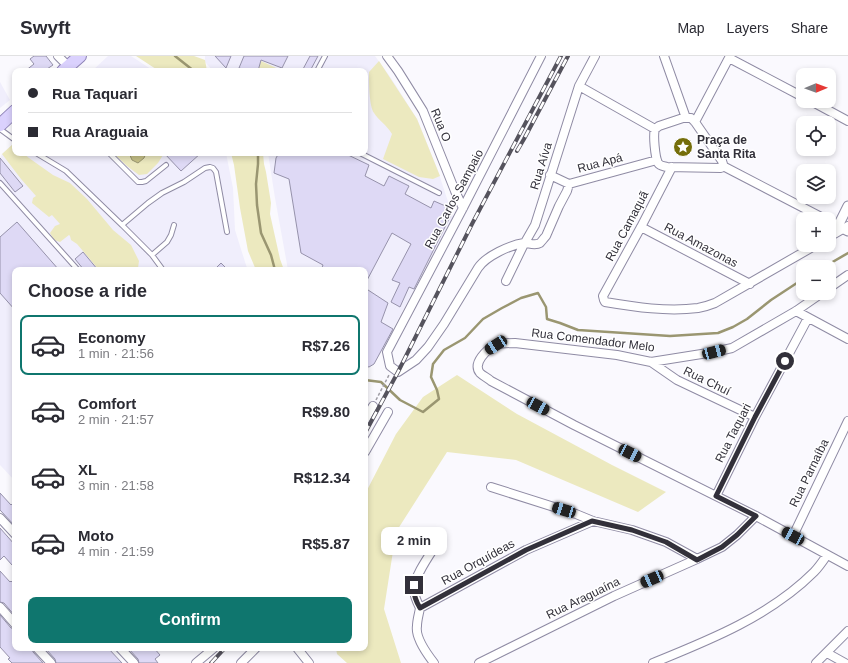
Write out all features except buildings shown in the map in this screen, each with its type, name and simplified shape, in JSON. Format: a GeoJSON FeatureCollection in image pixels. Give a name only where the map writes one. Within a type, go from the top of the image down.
{"type":"FeatureCollection","features":[{"type":"Feature","properties":{"kind":"main road"},"geometry":{"type":"LineString","coordinates":[[67,68],[80,56]]}},
{"type":"Feature","properties":{"kind":"main road"},"geometry":{"type":"LineString","coordinates":[[0,124],[12,114]]}},
{"type":"Feature","properties":{"kind":"street"},"geometry":{"type":"LineString","coordinates":[[58,56],[65,68]]}},
{"type":"Feature","properties":{"kind":"street","name":"Rua O"},"geometry":{"type":"LineString","coordinates":[[387,56],[423,111],[463,208]]}},
{"type":"Feature","properties":{"kind":"street","name":"Rua Carlos Sampaio"},"geometry":{"type":"LineString","coordinates":[[393,368],[390,366],[387,352],[541,56]]}},
{"type":"Feature","properties":{"kind":"street","name":"Rua Aíva"},"geometry":{"type":"LineString","coordinates":[[506,281],[535,225],[579,86],[595,56]]}},
{"type":"Feature","properties":{"kind":"street"},"geometry":{"type":"LineString","coordinates":[[664,56],[686,118]]}},
{"type":"Feature","properties":{"kind":"street"},"geometry":{"type":"LineString","coordinates":[[695,122],[729,57],[796,93]]}},
{"type":"Feature","properties":{"kind":"street"},"geometry":{"type":"LineString","coordinates":[[579,86],[654,129]]}},
{"type":"Feature","properties":{"kind":"street"},"geometry":{"type":"LineString","coordinates":[[825,108],[848,120]]}},
{"type":"Feature","properties":{"kind":"street"},"geometry":{"type":"LineString","coordinates":[[654,129],[659,126],[686,118],[691,118],[722,161],[723,166],[812,212]]}},
{"type":"Feature","properties":{"kind":"street"},"geometry":{"type":"LineString","coordinates":[[654,129],[657,160],[660,165],[664,167],[719,168],[723,166]]}},
{"type":"Feature","properties":{"kind":"street","name":"Rua Apá"},"geometry":{"type":"LineString","coordinates":[[550,175],[570,184],[657,160]]}},
{"type":"Feature","properties":{"kind":"street","name":"Rua Camaquã"},"geometry":{"type":"LineString","coordinates":[[672,167],[603,296],[605,302],[644,308],[699,308],[715,303],[750,284]]}},
{"type":"Feature","properties":{"kind":"street"},"geometry":{"type":"LineString","coordinates":[[393,368],[398,372],[416,360],[428,347],[444,324],[480,264],[507,249],[525,243],[538,244],[543,240],[570,184]]}},
{"type":"Feature","properties":{"kind":"street"},"geometry":{"type":"LineString","coordinates":[[844,228],[848,206]]}},
{"type":"Feature","properties":{"kind":"street","name":"Rua Amazonas"},"geometry":{"type":"LineString","coordinates":[[641,227],[750,284]]}},
{"type":"Feature","properties":{"kind":"street"},"geometry":{"type":"LineString","coordinates":[[750,284],[804,252]]}},
{"type":"Feature","properties":{"kind":"street"},"geometry":{"type":"LineString","coordinates":[[836,283],[848,275]]}},
{"type":"Feature","properties":{"kind":"street","name":"Rua Comendador Melo"},"geometry":{"type":"LineString","coordinates":[[716,496],[574,425],[491,381],[480,373],[478,364],[482,356],[488,350],[496,345],[505,343],[617,355],[651,362],[714,352],[732,348],[796,311],[812,300]]}},
{"type":"Feature","properties":{"kind":"street"},"geometry":{"type":"LineString","coordinates":[[796,311],[848,339]]}},
{"type":"Feature","properties":{"kind":"street","name":"Rua Taquari"},"geometry":{"type":"LineString","coordinates":[[716,496],[755,417],[808,318]]}},
{"type":"Feature","properties":{"kind":"street","name":"Rua Chuí"},"geometry":{"type":"LineString","coordinates":[[651,362],[677,380],[755,417]]}},
{"type":"Feature","properties":{"kind":"street"},"geometry":{"type":"LineString","coordinates":[[368,415],[373,406]]}},
{"type":"Feature","properties":{"kind":"street"},"geometry":{"type":"LineString","coordinates":[[368,447],[388,412]]}},
{"type":"Feature","properties":{"kind":"street","name":"Rua Parnaíba"},"geometry":{"type":"LineString","coordinates":[[793,536],[848,420]]}},
{"type":"Feature","properties":{"kind":"street"},"geometry":{"type":"LineString","coordinates":[[491,487],[576,514],[592,521],[632,530],[666,542],[697,560]]}},
{"type":"Feature","properties":{"kind":"street"},"geometry":{"type":"LineString","coordinates":[[716,496],[848,566]]}},
{"type":"Feature","properties":{"kind":"street","name":"Rua Araguaína"},"geometry":{"type":"LineString","coordinates":[[480,663],[614,596],[697,560],[722,547],[737,535],[756,516]]}},
{"type":"Feature","properties":{"kind":"street"},"geometry":{"type":"LineString","coordinates":[[0,518],[12,531]]}},
{"type":"Feature","properties":{"kind":"street","name":"Rua Orquídeas"},"geometry":{"type":"LineString","coordinates":[[420,608],[526,550],[592,521]]}},
{"type":"Feature","properties":{"kind":"street"},"geometry":{"type":"LineString","coordinates":[[434,663],[428,656],[417,633],[416,627],[420,608],[414,595],[414,585],[438,542]]}},
{"type":"Feature","properties":{"kind":"street"},"geometry":{"type":"LineString","coordinates":[[653,663],[706,641],[752,618],[776,603],[798,586],[814,571],[827,555]]}},
{"type":"Feature","properties":{"kind":"street"},"geometry":{"type":"LineString","coordinates":[[0,607],[12,621]]}},
{"type":"Feature","properties":{"kind":"street"},"geometry":{"type":"LineString","coordinates":[[816,663],[848,631]]}},
{"type":"Feature","properties":{"kind":"street"},"geometry":{"type":"LineString","coordinates":[[40,651],[51,663]]}},
{"type":"Feature","properties":{"kind":"street"},"geometry":{"type":"LineString","coordinates":[[123,651],[134,663]]}},
{"type":"Feature","properties":{"kind":"street"},"geometry":{"type":"LineString","coordinates":[[196,663],[210,651]]}},
{"type":"Feature","properties":{"kind":"street"},"geometry":{"type":"LineString","coordinates":[[241,663],[253,651]]}},
{"type":"Feature","properties":{"kind":"street"},"geometry":{"type":"LineString","coordinates":[[299,651],[309,663]]}},
{"type":"Feature","properties":{"kind":"street"},"geometry":{"type":"LineString","coordinates":[[827,653],[846,663]]}},
{"type":"Feature","properties":{"kind":"lane"},"geometry":{"type":"LineString","coordinates":[[319,68],[325,56]]}},
{"type":"Feature","properties":{"kind":"lane"},"geometry":{"type":"LineString","coordinates":[[0,129],[12,138]]}},
{"type":"Feature","properties":{"kind":"lane"},"geometry":{"type":"LineString","coordinates":[[42,156],[66,171],[152,255],[161,267]]}},
{"type":"Feature","properties":{"kind":"lane"},"geometry":{"type":"LineString","coordinates":[[112,156],[138,182],[146,181],[166,166]]}},
{"type":"Feature","properties":{"kind":"lane"},"geometry":{"type":"LineString","coordinates":[[366,156],[439,193]]}},
{"type":"Feature","properties":{"kind":"lane"},"geometry":{"type":"LineString","coordinates":[[122,225],[157,196],[184,182],[205,168],[210,167],[216,172],[227,232]]}},
{"type":"Feature","properties":{"kind":"lane"},"geometry":{"type":"LineString","coordinates":[[0,183],[75,267]]}},
{"type":"Feature","properties":{"kind":"lane"},"geometry":{"type":"LineString","coordinates":[[152,255],[167,242],[174,225]]}},
{"type":"Feature","properties":{"kind":"path"},"geometry":{"type":"LineString","coordinates":[[373,406],[393,368]]}},
{"type":"Feature","properties":{"kind":"shaded area"},"geometry":{"type":"Polygon","coordinates":[[[108,56],[131,56],[149,68],[95,68],[108,56]]]}},
{"type":"Feature","properties":{"kind":"shaded area"},"geometry":{"type":"Polygon","coordinates":[[[136,56],[194,56],[205,60],[206,68],[154,68],[136,56]]]}},
{"type":"Feature","properties":{"kind":"shaded area"},"geometry":{"type":"Polygon","coordinates":[[[205,56],[375,56],[417,119],[437,168],[453,217],[374,364],[369,367],[368,267],[287,267],[268,156],[368,156],[368,68],[210,68],[205,62],[205,56]]]}},
{"type":"Feature","properties":{"kind":"shaded area"},"geometry":{"type":"Polygon","coordinates":[[[261,61],[276,68],[259,68],[258,64],[261,61]]]}},
{"type":"Feature","properties":{"kind":"shaded area"},"geometry":{"type":"Polygon","coordinates":[[[379,61],[417,119],[440,176],[433,179],[419,177],[383,159],[392,134],[372,110],[369,87],[369,72],[379,61]]]}},
{"type":"Feature","properties":{"kind":"shaded area"},"geometry":{"type":"Polygon","coordinates":[[[0,82],[10,100],[0,108],[0,82]]]}},
{"type":"Feature","properties":{"kind":"shaded area"},"geometry":{"type":"Polygon","coordinates":[[[12,145],[12,156],[227,156],[233,188],[235,230],[247,267],[12,267],[12,478],[0,465],[0,158],[2,154],[12,145]]]}},
{"type":"Feature","properties":{"kind":"shaded area"},"geometry":{"type":"Polygon","coordinates":[[[12,145],[12,156],[27,156],[53,175],[70,183],[87,199],[113,230],[131,245],[139,261],[138,267],[96,267],[77,244],[71,240],[69,235],[60,242],[54,240],[50,233],[55,226],[60,224],[52,215],[49,217],[32,203],[33,198],[36,196],[2,154],[12,145]]]}},
{"type":"Feature","properties":{"kind":"shaded area"},"geometry":{"type":"Polygon","coordinates":[[[116,156],[162,156],[158,163],[147,174],[139,175],[116,156]]]}},
{"type":"Feature","properties":{"kind":"shaded area"},"geometry":{"type":"Polygon","coordinates":[[[130,156],[145,156],[138,163],[132,160],[130,156]]]}},
{"type":"Feature","properties":{"kind":"shaded area"},"geometry":{"type":"Polygon","coordinates":[[[232,156],[263,156],[271,203],[270,214],[283,267],[255,267],[248,251],[232,156]]]}},
{"type":"Feature","properties":{"kind":"shaded area"},"geometry":{"type":"Polygon","coordinates":[[[457,375],[517,414],[666,492],[638,512],[516,460],[447,452],[396,532],[384,609],[401,663],[347,663],[337,654],[336,651],[368,651],[368,488],[396,434],[423,397],[457,375]]]}},
{"type":"Feature","properties":{"kind":"waterway"},"geometry":{"type":"LineString","coordinates":[[175,56],[190,68]]}},
{"type":"Feature","properties":{"kind":"waterway"},"geometry":{"type":"LineString","coordinates":[[258,156],[256,184],[261,233],[271,255],[274,267]]}},
{"type":"Feature","properties":{"kind":"waterway"},"geometry":{"type":"LineString","coordinates":[[836,260],[848,253]]}},
{"type":"Feature","properties":{"kind":"waterway"},"geometry":{"type":"LineString","coordinates":[[368,380],[381,382],[400,400],[423,412],[439,399],[431,377],[433,364],[444,350],[465,338],[483,319],[521,298],[538,293],[546,307],[547,319],[578,330],[670,336],[718,333],[733,327],[747,319],[771,300],[796,284]]}},
{"type":"Feature","properties":{"kind":"railway"},"geometry":{"type":"LineString","coordinates":[[368,427],[398,372],[472,224],[561,56]]}},
{"type":"Feature","properties":{"kind":"railway"},"geometry":{"type":"LineString","coordinates":[[517,151],[568,56]]}},
{"type":"Feature","properties":{"kind":"railway"},"geometry":{"type":"LineString","coordinates":[[211,663],[222,651]]}},
{"type":"Feature","properties":{"kind":"place","name":"Praça de Santa Rita"},"geometry":{"type":"Point","coordinates":[683,147]}},
{"type":"Feature","properties":{"kind":"route"},"geometry":{"type":"LineString","coordinates":[[414,585],[414,595],[420,608],[526,550],[592,521],[632,530],[666,542],[697,560],[722,547],[737,535],[756,516],[716,496],[755,417],[785,361]]}}]}
